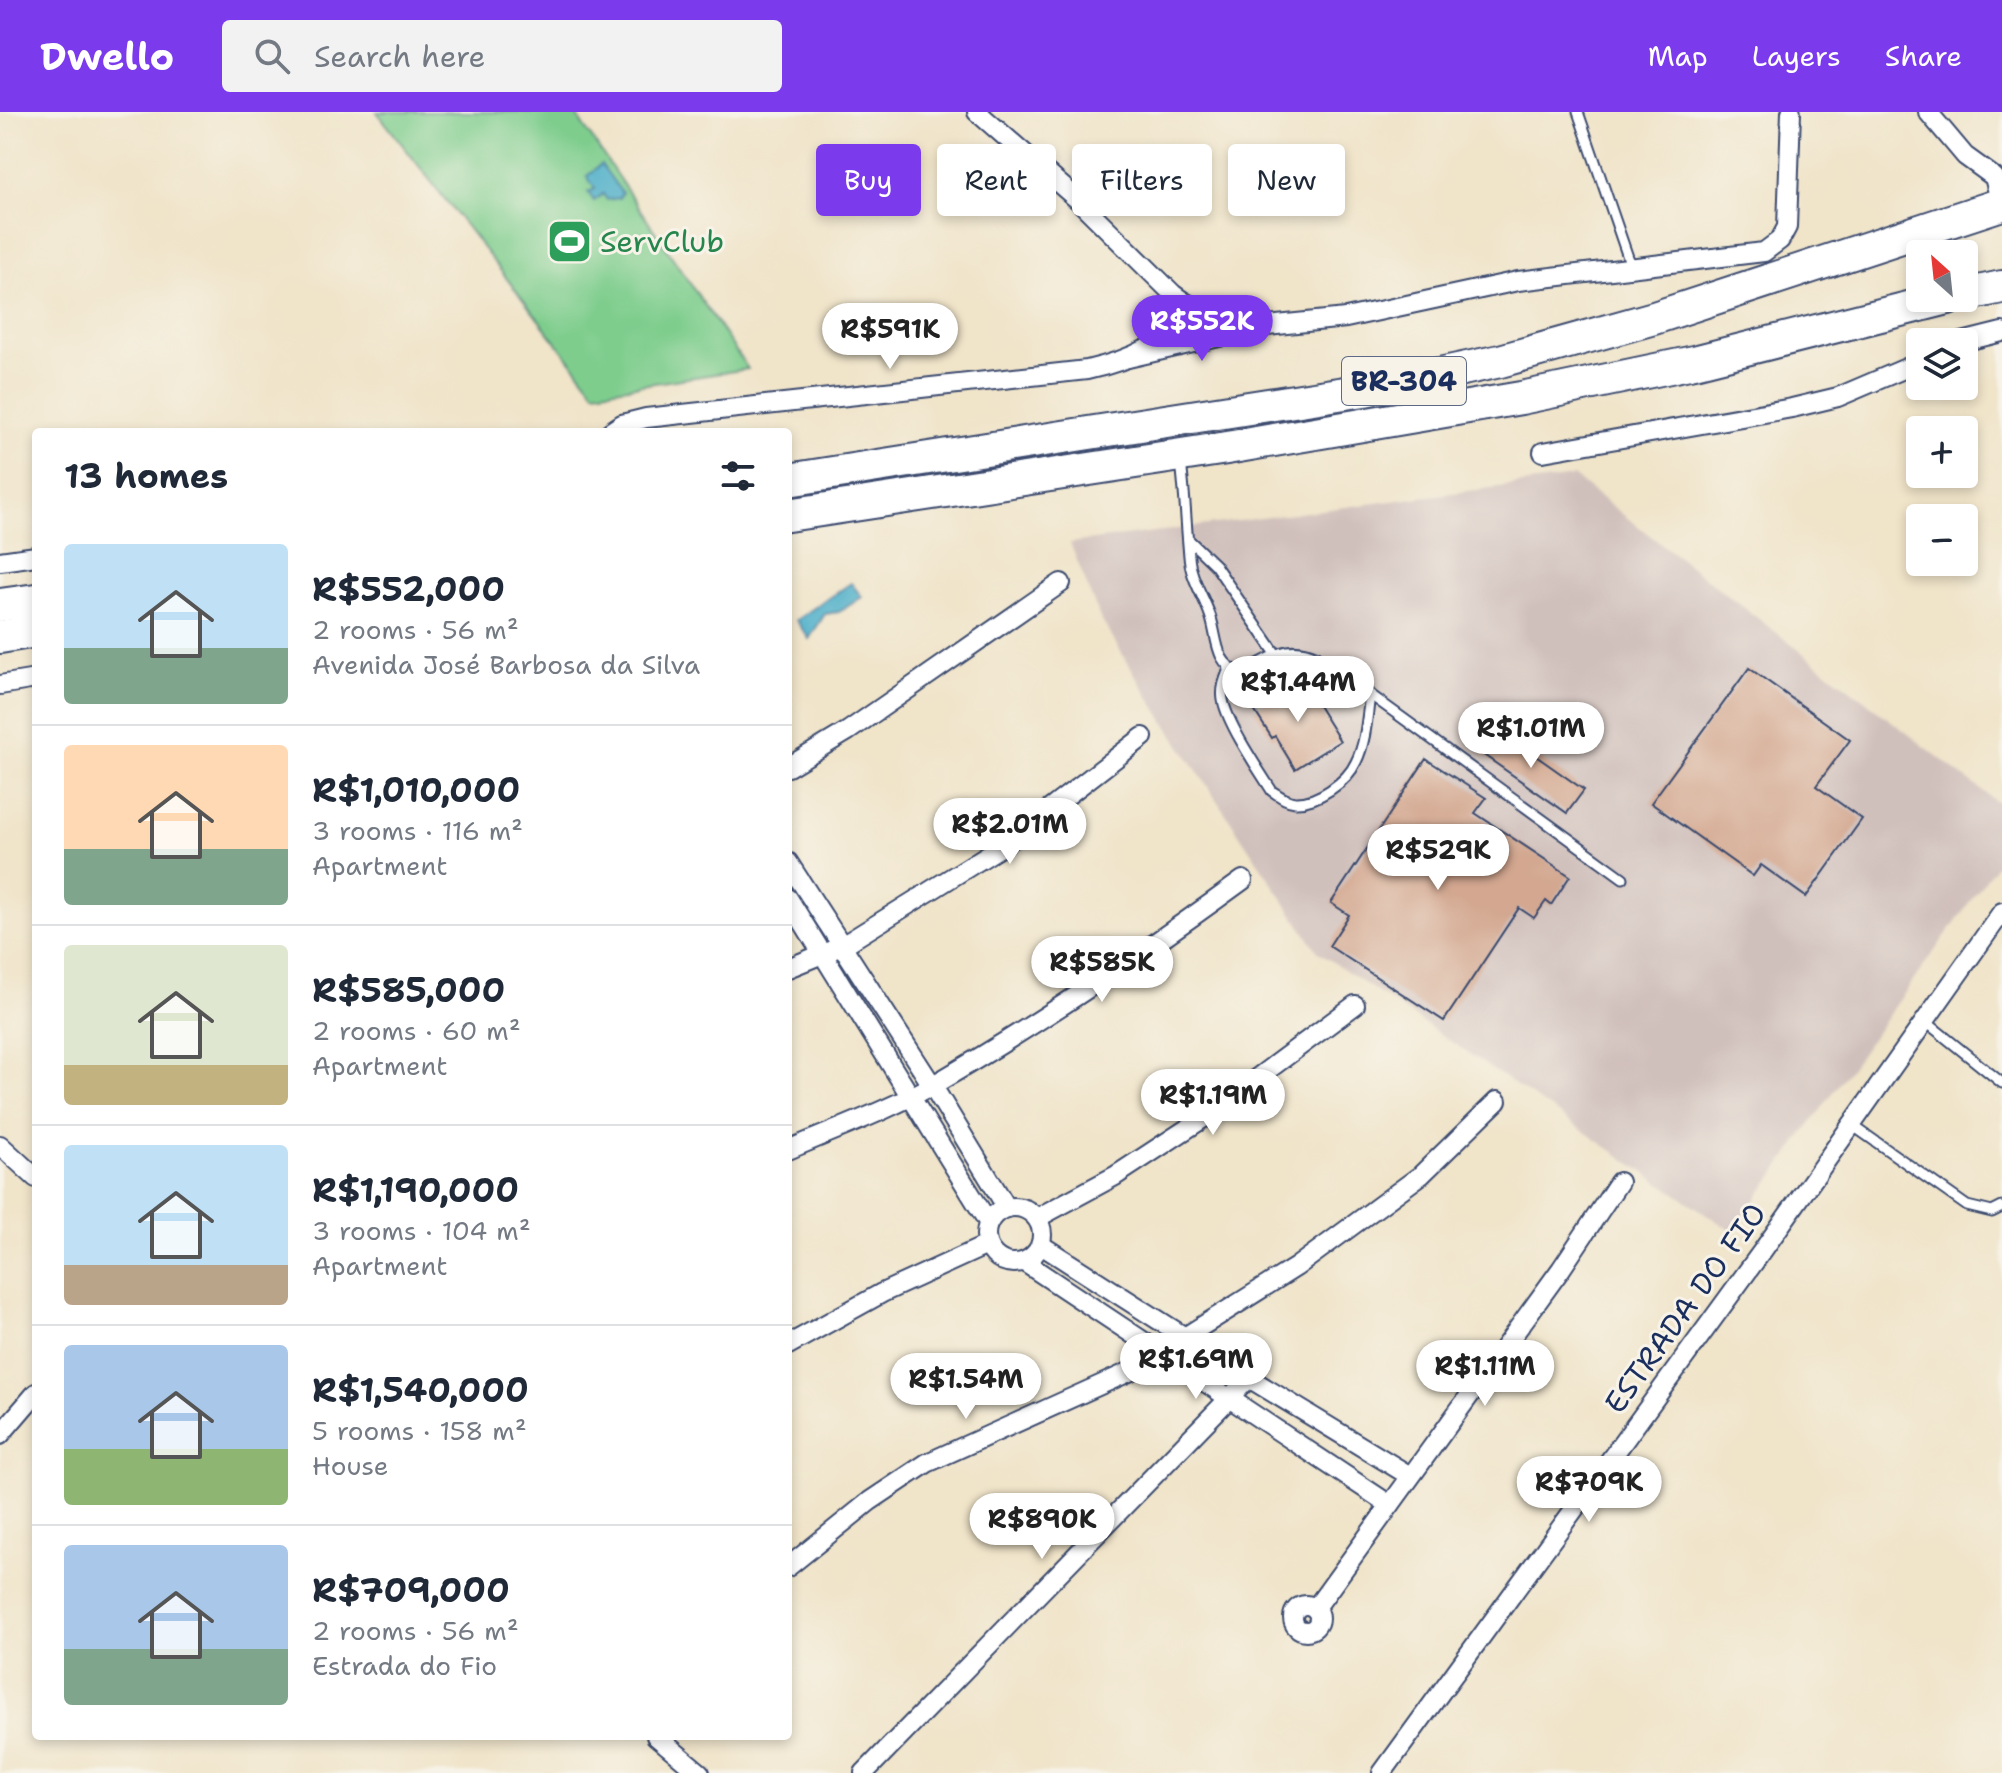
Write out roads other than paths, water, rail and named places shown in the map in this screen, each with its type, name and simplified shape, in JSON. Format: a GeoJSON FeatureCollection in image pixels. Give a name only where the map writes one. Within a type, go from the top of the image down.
{"type":"FeatureCollection","features":[{"type":"Feature","properties":{"kind":"highway","name":"BR-304"},"geometry":{"type":"LineString","coordinates":[[792,479],[1364,390],[1500,361],[1786,277],[2000,190]]}},
{"type":"Feature","properties":{"kind":"highway"},"geometry":{"type":"LineString","coordinates":[[1978,292],[2002,287]]}},
{"type":"Feature","properties":{"kind":"highway","name":"BR-304"},"geometry":{"type":"LineString","coordinates":[[792,514],[1181,455],[1521,398],[1721,355],[1906,309]]}},
{"type":"Feature","properties":{"kind":"highway"},"geometry":{"type":"LineString","coordinates":[[0,605],[32,601]]}},
{"type":"Feature","properties":{"kind":"highway"},"geometry":{"type":"LineString","coordinates":[[0,637],[32,632]]}},
{"type":"Feature","properties":{"kind":"street"},"geometry":{"type":"LineString","coordinates":[[977,112],[1078,200],[1189,306],[1231,322],[1267,326]]}},
{"type":"Feature","properties":{"kind":"street"},"geometry":{"type":"LineString","coordinates":[[1128,358],[1267,326],[1346,318],[1518,281],[1764,252],[1776,246],[1787,227],[1791,112]]}},
{"type":"Feature","properties":{"kind":"street"},"geometry":{"type":"LineString","coordinates":[[1928,112],[1965,156],[2000,190]]}},
{"type":"Feature","properties":{"kind":"street"},"geometry":{"type":"LineString","coordinates":[[1776,246],[1786,277]]}},
{"type":"Feature","properties":{"kind":"street"},"geometry":{"type":"LineString","coordinates":[[616,428],[646,418],[1057,375],[1110,365],[1161,340],[1175,328],[1189,306]]}},
{"type":"Feature","properties":{"kind":"street"},"geometry":{"type":"LineString","coordinates":[[1978,338],[2002,332]]}},
{"type":"Feature","properties":{"kind":"street"},"geometry":{"type":"LineString","coordinates":[[1543,452],[1808,404],[1838,397],[1906,368]]}},
{"type":"Feature","properties":{"kind":"street"},"geometry":{"type":"LineString","coordinates":[[0,561],[32,557]]}},
{"type":"Feature","properties":{"kind":"street"},"geometry":{"type":"LineString","coordinates":[[792,765],[848,731],[1061,583]]}},
{"type":"Feature","properties":{"kind":"street"},"geometry":{"type":"LineString","coordinates":[[0,685],[32,680]]}},
{"type":"Feature","properties":{"kind":"street"},"geometry":{"type":"LineString","coordinates":[[792,966],[842,946],[1002,846],[1143,737]]}},
{"type":"Feature","properties":{"kind":"street"},"geometry":{"type":"LineString","coordinates":[[792,868],[1007,1208]]}},
{"type":"Feature","properties":{"kind":"street"},"geometry":{"type":"LineString","coordinates":[[792,1148],[932,1085],[1084,991],[1243,880]]}},
{"type":"Feature","properties":{"kind":"street"},"geometry":{"type":"LineString","coordinates":[[792,904],[988,1222]]}},
{"type":"Feature","properties":{"kind":"street","name":"ESTRADA DO FIO"},"geometry":{"type":"LineString","coordinates":[[1382,1773],[1852,1125],[2002,912]]}},
{"type":"Feature","properties":{"kind":"street"},"geometry":{"type":"LineString","coordinates":[[1037,1218],[1115,1176],[1202,1119],[1355,1005]]}},
{"type":"Feature","properties":{"kind":"street"},"geometry":{"type":"LineString","coordinates":[[792,1564],[870,1501],[927,1463],[1082,1395],[1186,1337],[1354,1226],[1421,1175],[1497,1101]]}},
{"type":"Feature","properties":{"kind":"street"},"geometry":{"type":"LineString","coordinates":[[0,1145],[32,1174]]}},
{"type":"Feature","properties":{"kind":"street"},"geometry":{"type":"LineString","coordinates":[[1315,1609],[1561,1269],[1619,1182]]}},
{"type":"Feature","properties":{"kind":"street"},"geometry":{"type":"LineString","coordinates":[[1020,1207],[1037,1218],[1041,1226],[1041,1245],[1034,1255],[1024,1262],[1013,1263],[1002,1261],[993,1254],[987,1245],[985,1233],[994,1215],[1007,1208],[1020,1207]]}},
{"type":"Feature","properties":{"kind":"street"},"geometry":{"type":"LineString","coordinates":[[792,1343],[882,1293],[987,1245]]}},
{"type":"Feature","properties":{"kind":"street"},"geometry":{"type":"LineString","coordinates":[[1041,1245],[1410,1476]]}},
{"type":"Feature","properties":{"kind":"street"},"geometry":{"type":"LineString","coordinates":[[1024,1262],[1390,1505]]}},
{"type":"Feature","properties":{"kind":"street"},"geometry":{"type":"LineString","coordinates":[[864,1773],[1249,1378]]}},
{"type":"Feature","properties":{"kind":"street"},"geometry":{"type":"LineString","coordinates":[[0,1435],[32,1398]]}},
{"type":"Feature","properties":{"kind":"street"},"geometry":{"type":"LineString","coordinates":[[661,1740],[700,1773]]}},
{"type":"Feature","properties":{"kind":"lane"},"geometry":{"type":"LineString","coordinates":[[1578,112],[1631,266]]}},
{"type":"Feature","properties":{"kind":"lane"},"geometry":{"type":"LineString","coordinates":[[1181,455],[1193,575],[1211,616],[1222,659],[1229,669],[1240,672],[1286,650],[1307,652],[1370,694],[1623,878]]}},
{"type":"Feature","properties":{"kind":"lane"},"geometry":{"type":"LineString","coordinates":[[1189,540],[1215,565],[1276,654]]}},
{"type":"Feature","properties":{"kind":"lane"},"geometry":{"type":"LineString","coordinates":[[1229,669],[1222,684],[1228,715],[1272,791],[1283,799],[1297,802],[1330,790],[1355,765],[1362,747],[1370,694]]}},
{"type":"Feature","properties":{"kind":"lane"},"geometry":{"type":"LineString","coordinates":[[1925,1021],[2002,1083]]}},
{"type":"Feature","properties":{"kind":"lane"},"geometry":{"type":"LineString","coordinates":[[1852,1125],[1967,1206],[1992,1212],[2002,1207]]}},
{"type":"Feature","properties":{"kind":"water"},"geometry":{"type":"Polygon","coordinates":[[[601,164],[622,193],[619,198],[607,200],[603,194],[594,201],[588,192],[595,189],[587,176],[601,164]]]}},
{"type":"Feature","properties":{"kind":"water"},"geometry":{"type":"Polygon","coordinates":[[[851,583],[862,597],[839,612],[825,614],[809,639],[796,620],[851,583]]]}},
{"type":"Feature","properties":{"kind":"place","name":"ServClub"},"geometry":{"type":"Point","coordinates":[569,241]}}]}
